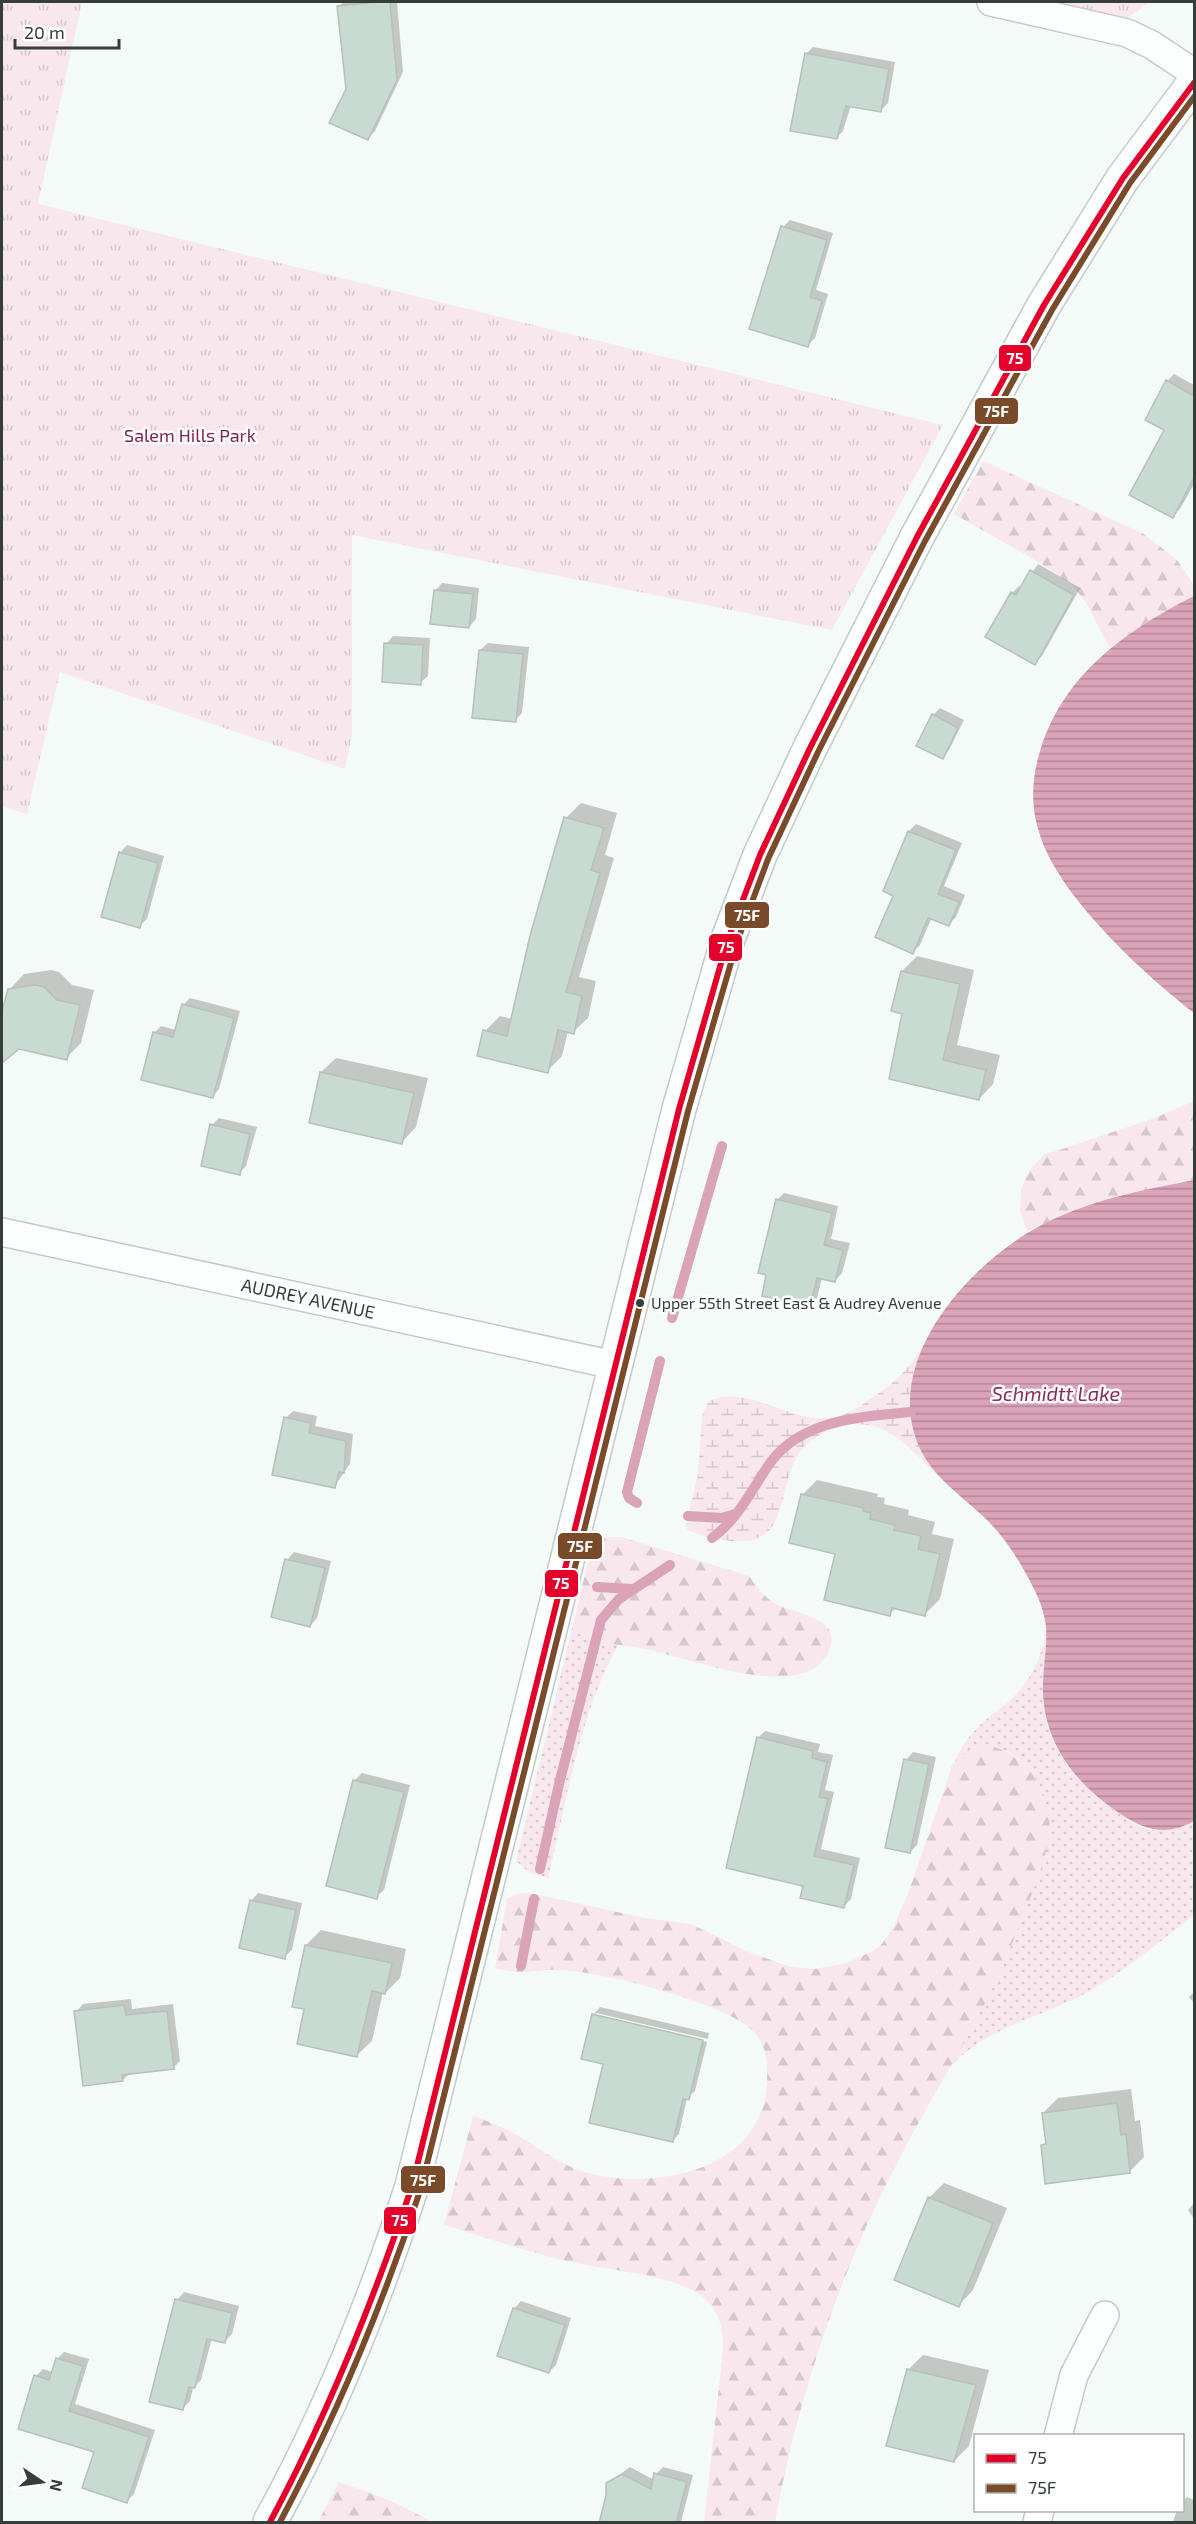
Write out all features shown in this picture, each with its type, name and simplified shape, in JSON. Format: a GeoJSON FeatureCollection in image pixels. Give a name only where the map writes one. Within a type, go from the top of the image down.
{"type":"FeatureCollection","features":[{"type":"Feature","properties":{"kind":"street"},"geometry":{"type":"LineString","coordinates":[[991,2],[1127,33],[1152,45],[1194,74]]}},
{"type":"Feature","properties":{"kind":"street"},"geometry":{"type":"LineString","coordinates":[[270,2523],[317,2429],[356,2343],[382,2278],[412,2186],[679,1109],[714,982],[744,895],[810,748],[901,568],[1006,371],[1104,207],[1146,144],[1194,82]]}},
{"type":"Feature","properties":{"kind":"street","name":"AUDREY AVENUE"},"geometry":{"type":"LineString","coordinates":[[2,1232],[614,1365]]}},
{"type":"Feature","properties":{"kind":"street"},"geometry":{"type":"LineString","coordinates":[[1059,2434],[1074,2375],[1105,2315]]}},
{"type":"Feature","properties":{"kind":"green space","name":"Salem Hills Park"},"geometry":{"type":"Polygon","coordinates":[[[2,2],[82,2],[38,204],[943,425],[832,630],[352,535],[352,735],[345,769],[60,672],[27,814],[2,806],[2,2]]]}},
{"type":"Feature","properties":{"kind":"green space"},"geometry":{"type":"Polygon","coordinates":[[[991,2],[1150,2],[1112,29],[991,2]]]}},
{"type":"Feature","properties":{"kind":"green space"},"geometry":{"type":"Polygon","coordinates":[[[983,461],[1144,534],[1177,560],[1194,585],[1194,596],[1150,620],[1110,648],[1085,601],[1071,584],[1030,557],[954,514],[983,461]]]}},
{"type":"Feature","properties":{"kind":"green space"},"geometry":{"type":"Polygon","coordinates":[[[1194,1101],[1194,1180],[1109,1200],[1047,1222],[1027,1232],[1020,1210],[1021,1189],[1028,1172],[1044,1155],[1155,1118],[1194,1101]]]}},
{"type":"Feature","properties":{"kind":"green space"},"geometry":{"type":"Polygon","coordinates":[[[924,1344],[913,1381],[911,1416],[920,1448],[943,1480],[908,1446],[884,1430],[868,1425],[845,1425],[820,1435],[799,1452],[790,1472],[778,1515],[772,1527],[763,1535],[750,1540],[731,1541],[703,1536],[687,1529],[698,1474],[702,1415],[709,1401],[725,1397],[740,1397],[802,1416],[818,1418],[839,1416],[857,1408],[894,1382],[924,1344]]]}},
{"type":"Feature","properties":{"kind":"green space"},"geometry":{"type":"Polygon","coordinates":[[[621,1537],[749,1576],[762,1593],[773,1602],[815,1619],[828,1628],[831,1641],[827,1654],[810,1670],[791,1676],[768,1676],[718,1668],[655,1651],[602,1642],[582,1635],[572,1629],[593,1541],[621,1537]]]}},
{"type":"Feature","properties":{"kind":"green space"},"geometry":{"type":"Polygon","coordinates":[[[1047,1626],[1044,1707],[1050,1734],[1057,1748],[1074,1774],[1096,1796],[1138,1826],[1150,1830],[1161,1830],[1194,1821],[1194,1915],[1135,1961],[1098,1986],[1079,1997],[996,2033],[960,2057],[945,2074],[997,1978],[1043,1858],[1039,1786],[1020,1759],[1007,1751],[975,1747],[960,1756],[948,1776],[958,1754],[971,1735],[1018,1693],[1030,1676],[1043,1647],[1047,1626]]]}},
{"type":"Feature","properties":{"kind":"green space"},"geometry":{"type":"Polygon","coordinates":[[[572,1629],[581,1635],[618,1645],[593,1700],[584,1729],[548,1878],[530,1873],[516,1861],[572,1629]]]}},
{"type":"Feature","properties":{"kind":"green space"},"geometry":{"type":"Polygon","coordinates":[[[983,1745],[998,1748],[1024,1764],[1041,1789],[1049,1819],[1049,1834],[1039,1876],[992,1990],[906,2146],[855,2252],[822,2340],[808,2386],[795,2431],[775,2522],[704,2522],[723,2350],[717,2314],[709,2302],[691,2289],[675,2283],[551,2257],[444,2225],[473,2116],[507,2130],[566,2165],[592,2174],[634,2179],[688,2172],[713,2162],[734,2149],[751,2131],[763,2107],[767,2079],[765,2052],[756,2034],[736,2019],[715,2009],[659,1990],[577,1971],[522,1972],[495,1969],[507,1899],[518,1894],[530,1893],[645,1918],[691,1924],[746,1951],[791,1967],[814,1969],[844,1964],[873,1951],[881,1945],[893,1928],[909,1891],[953,1764],[967,1750],[983,1745]]]}},
{"type":"Feature","properties":{"kind":"green space"},"geometry":{"type":"Polygon","coordinates":[[[339,2482],[389,2500],[433,2522],[318,2522],[339,2482]]]}},
{"type":"Feature","properties":{"kind":"water"},"geometry":{"type":"Polygon","coordinates":[[[1194,596],[1194,1013],[1151,977],[1104,932],[1064,881],[1049,856],[1039,832],[1034,811],[1033,790],[1038,758],[1052,721],[1082,676],[1122,639],[1194,596]]]}},
{"type":"Feature","properties":{"kind":"water","name":"Schmidtt Lake"},"geometry":{"type":"Polygon","coordinates":[[[1194,1180],[1194,1821],[1184,1826],[1165,1830],[1137,1824],[1102,1801],[1087,1788],[1063,1758],[1054,1741],[1044,1703],[1046,1625],[1040,1602],[1014,1553],[1002,1536],[931,1467],[918,1444],[910,1410],[913,1375],[925,1342],[945,1310],[969,1280],[997,1255],[1027,1233],[1073,1211],[1124,1195],[1194,1180]]]}},
{"type":"Feature","properties":{"kind":"building"},"geometry":{"type":"Polygon","coordinates":[[[390,2],[397,80],[368,140],[329,123],[346,89],[337,6],[390,2]]]}},
{"type":"Feature","properties":{"kind":"building"},"geometry":{"type":"Polygon","coordinates":[[[805,53],[889,69],[881,112],[846,106],[837,139],[790,131],[805,53]]]}},
{"type":"Feature","properties":{"kind":"building"},"geometry":{"type":"Polygon","coordinates":[[[781,226],[827,240],[810,297],[822,301],[808,347],[749,329],[781,226]]]}},
{"type":"Feature","properties":{"kind":"building"},"geometry":{"type":"Polygon","coordinates":[[[1166,380],[1194,396],[1194,477],[1173,518],[1129,495],[1164,430],[1145,420],[1166,380]]]}},
{"type":"Feature","properties":{"kind":"building"},"geometry":{"type":"Polygon","coordinates":[[[1030,570],[1074,595],[1035,665],[985,637],[1011,592],[1016,595],[1030,570]]]}},
{"type":"Feature","properties":{"kind":"building"},"geometry":{"type":"Polygon","coordinates":[[[434,590],[473,594],[469,628],[430,624],[434,590]]]}},
{"type":"Feature","properties":{"kind":"building"},"geometry":{"type":"Polygon","coordinates":[[[384,643],[423,645],[421,685],[382,682],[384,643]]]}},
{"type":"Feature","properties":{"kind":"building"},"geometry":{"type":"Polygon","coordinates":[[[479,650],[523,654],[516,722],[472,718],[479,650]]]}},
{"type":"Feature","properties":{"kind":"building"},"geometry":{"type":"Polygon","coordinates":[[[932,714],[958,728],[943,759],[916,746],[932,714]]]}},
{"type":"Feature","properties":{"kind":"building"},"geometry":{"type":"Polygon","coordinates":[[[564,817],[604,828],[591,870],[600,873],[566,992],[582,996],[574,1034],[558,1030],[548,1073],[477,1056],[483,1030],[507,1036],[530,936],[564,817]]]}},
{"type":"Feature","properties":{"kind":"building"},"geometry":{"type":"Polygon","coordinates":[[[908,831],[956,850],[938,894],[959,902],[949,926],[928,918],[913,954],[875,937],[893,896],[883,891],[908,831]]]}},
{"type":"Feature","properties":{"kind":"building"},"geometry":{"type":"Polygon","coordinates":[[[119,852],[158,863],[140,928],[101,917],[119,852]]]}},
{"type":"Feature","properties":{"kind":"building"},"geometry":{"type":"Polygon","coordinates":[[[901,971],[960,984],[943,1060],[986,1070],[979,1100],[889,1079],[902,1014],[891,1011],[901,971]]]}},
{"type":"Feature","properties":{"kind":"building"},"geometry":{"type":"Polygon","coordinates":[[[35,985],[44,987],[57,1000],[80,1005],[67,1060],[19,1049],[2,1063],[2,1011],[8,989],[35,985]]]}},
{"type":"Feature","properties":{"kind":"building"},"geometry":{"type":"Polygon","coordinates":[[[182,1004],[234,1018],[213,1098],[141,1080],[153,1032],[173,1037],[182,1004]]]}},
{"type":"Feature","properties":{"kind":"building"},"geometry":{"type":"Polygon","coordinates":[[[320,1072],[414,1093],[402,1144],[309,1123],[320,1072]]]}},
{"type":"Feature","properties":{"kind":"building"},"geometry":{"type":"Polygon","coordinates":[[[210,1124],[250,1134],[240,1175],[201,1166],[210,1124]]]}},
{"type":"Feature","properties":{"kind":"building"},"geometry":{"type":"Polygon","coordinates":[[[776,1199],[832,1213],[824,1245],[843,1250],[835,1282],[817,1278],[810,1307],[762,1296],[766,1275],[758,1273],[776,1199]]]}},
{"type":"Feature","properties":{"kind":"building"},"geometry":{"type":"Polygon","coordinates":[[[284,1417],[311,1423],[309,1433],[346,1441],[344,1473],[339,1472],[335,1488],[272,1475],[284,1417]]]}},
{"type":"Feature","properties":{"kind":"building"},"geometry":{"type":"Polygon","coordinates":[[[801,1494],[864,1508],[863,1511],[871,1513],[870,1519],[895,1525],[894,1530],[921,1536],[918,1549],[940,1554],[925,1616],[892,1608],[890,1616],[824,1600],[835,1554],[789,1543],[801,1494]]]}},
{"type":"Feature","properties":{"kind":"building"},"geometry":{"type":"Polygon","coordinates":[[[285,1559],[325,1568],[310,1627],[271,1617],[285,1559]]]}},
{"type":"Feature","properties":{"kind":"building"},"geometry":{"type":"Polygon","coordinates":[[[757,1737],[813,1751],[812,1758],[827,1762],[819,1797],[828,1799],[814,1856],[854,1865],[844,1908],[800,1898],[803,1886],[726,1868],[757,1737]]]}},
{"type":"Feature","properties":{"kind":"building"},"geometry":{"type":"Polygon","coordinates":[[[904,1759],[929,1764],[910,1853],[885,1848],[904,1759]]]}},
{"type":"Feature","properties":{"kind":"building"},"geometry":{"type":"Polygon","coordinates":[[[353,1780],[404,1792],[377,1899],[326,1886],[353,1780]]]}},
{"type":"Feature","properties":{"kind":"building"},"geometry":{"type":"Polygon","coordinates":[[[250,1900],[296,1910],[285,1959],[239,1948],[250,1900]]]}},
{"type":"Feature","properties":{"kind":"building"},"geometry":{"type":"Polygon","coordinates":[[[305,1945],[392,1963],[385,1994],[372,1991],[357,2057],[297,2044],[304,2009],[292,2007],[305,1945]]]}},
{"type":"Feature","properties":{"kind":"building"},"geometry":{"type":"Polygon","coordinates":[[[124,2005],[126,2015],[167,2011],[174,2069],[122,2075],[123,2081],[83,2086],[74,2011],[124,2005]]]}},
{"type":"Feature","properties":{"kind":"building"},"geometry":{"type":"Polygon","coordinates":[[[592,2014],[703,2040],[689,2100],[683,2099],[673,2142],[589,2123],[603,2064],[581,2059],[592,2014]]]}},
{"type":"Feature","properties":{"kind":"building"},"geometry":{"type":"Polygon","coordinates":[[[1117,2103],[1121,2135],[1126,2134],[1130,2173],[1045,2184],[1041,2145],[1046,2144],[1042,2113],[1117,2103]]]}},
{"type":"Feature","properties":{"kind":"building"},"geometry":{"type":"Polygon","coordinates":[[[928,2197],[993,2223],[959,2307],[894,2280],[928,2197]]]}},
{"type":"Feature","properties":{"kind":"building"},"geometry":{"type":"Polygon","coordinates":[[[175,2299],[232,2313],[225,2343],[207,2339],[195,2388],[189,2387],[183,2410],[149,2402],[175,2299]]]}},
{"type":"Feature","properties":{"kind":"building"},"geometry":{"type":"Polygon","coordinates":[[[513,2308],[565,2325],[549,2373],[497,2356],[513,2308]]]}},
{"type":"Feature","properties":{"kind":"building"},"geometry":{"type":"Polygon","coordinates":[[[56,2358],[83,2366],[69,2411],[149,2437],[127,2503],[82,2488],[94,2452],[18,2429],[34,2375],[49,2380],[56,2358]]]}},
{"type":"Feature","properties":{"kind":"building"},"geometry":{"type":"Polygon","coordinates":[[[907,2369],[976,2385],[954,2462],[886,2446],[907,2369]]]}},
{"type":"Feature","properties":{"kind":"building"},"geometry":{"type":"Polygon","coordinates":[[[654,2473],[687,2482],[676,2523],[599,2523],[606,2496],[606,2483],[622,2474],[651,2489],[654,2473]]]}},
{"type":"Feature","properties":{"kind":"waterway"},"geometry":{"type":"LineString","coordinates":[[672,1318],[722,1146]]}},
{"type":"Feature","properties":{"kind":"waterway"},"geometry":{"type":"LineString","coordinates":[[637,1503],[629,1498],[627,1492],[660,1361]]}},
{"type":"Feature","properties":{"kind":"waterway"},"geometry":{"type":"LineString","coordinates":[[712,1538],[735,1515],[779,1453],[794,1440],[811,1431],[850,1419],[911,1412]]}},
{"type":"Feature","properties":{"kind":"waterway"},"geometry":{"type":"LineString","coordinates":[[688,1516],[722,1518],[735,1514]]}},
{"type":"Feature","properties":{"kind":"waterway"},"geometry":{"type":"LineString","coordinates":[[540,1869],[601,1620],[619,1599],[670,1565]]}},
{"type":"Feature","properties":{"kind":"waterway"},"geometry":{"type":"LineString","coordinates":[[597,1587],[632,1589]]}},
{"type":"Feature","properties":{"kind":"waterway"},"geometry":{"type":"LineString","coordinates":[[521,1966],[534,1899]]}},
{"type":"Feature","properties":{"kind":"transit line","name":"75"},"geometry":{"type":"LineString","coordinates":[[270,2522],[311,2440],[348,2357],[382,2272],[412,2186],[679,1109],[728,939],[760,855],[810,748],[917,537],[1044,305],[1123,178],[1194,83]]}},
{"type":"Feature","properties":{"kind":"transit line","name":"75F"},"geometry":{"type":"LineString","coordinates":[[280,2522],[321,2441],[358,2358],[421,2188],[688,1111],[737,942],[768,859],[818,752],[925,541],[1052,310],[1130,183],[1194,97]]}},
{"type":"Feature","properties":{"kind":"place","name":"Upper 55th Street East & Audrey Avenue"},"geometry":{"type":"Point","coordinates":[640,1303]}}]}
